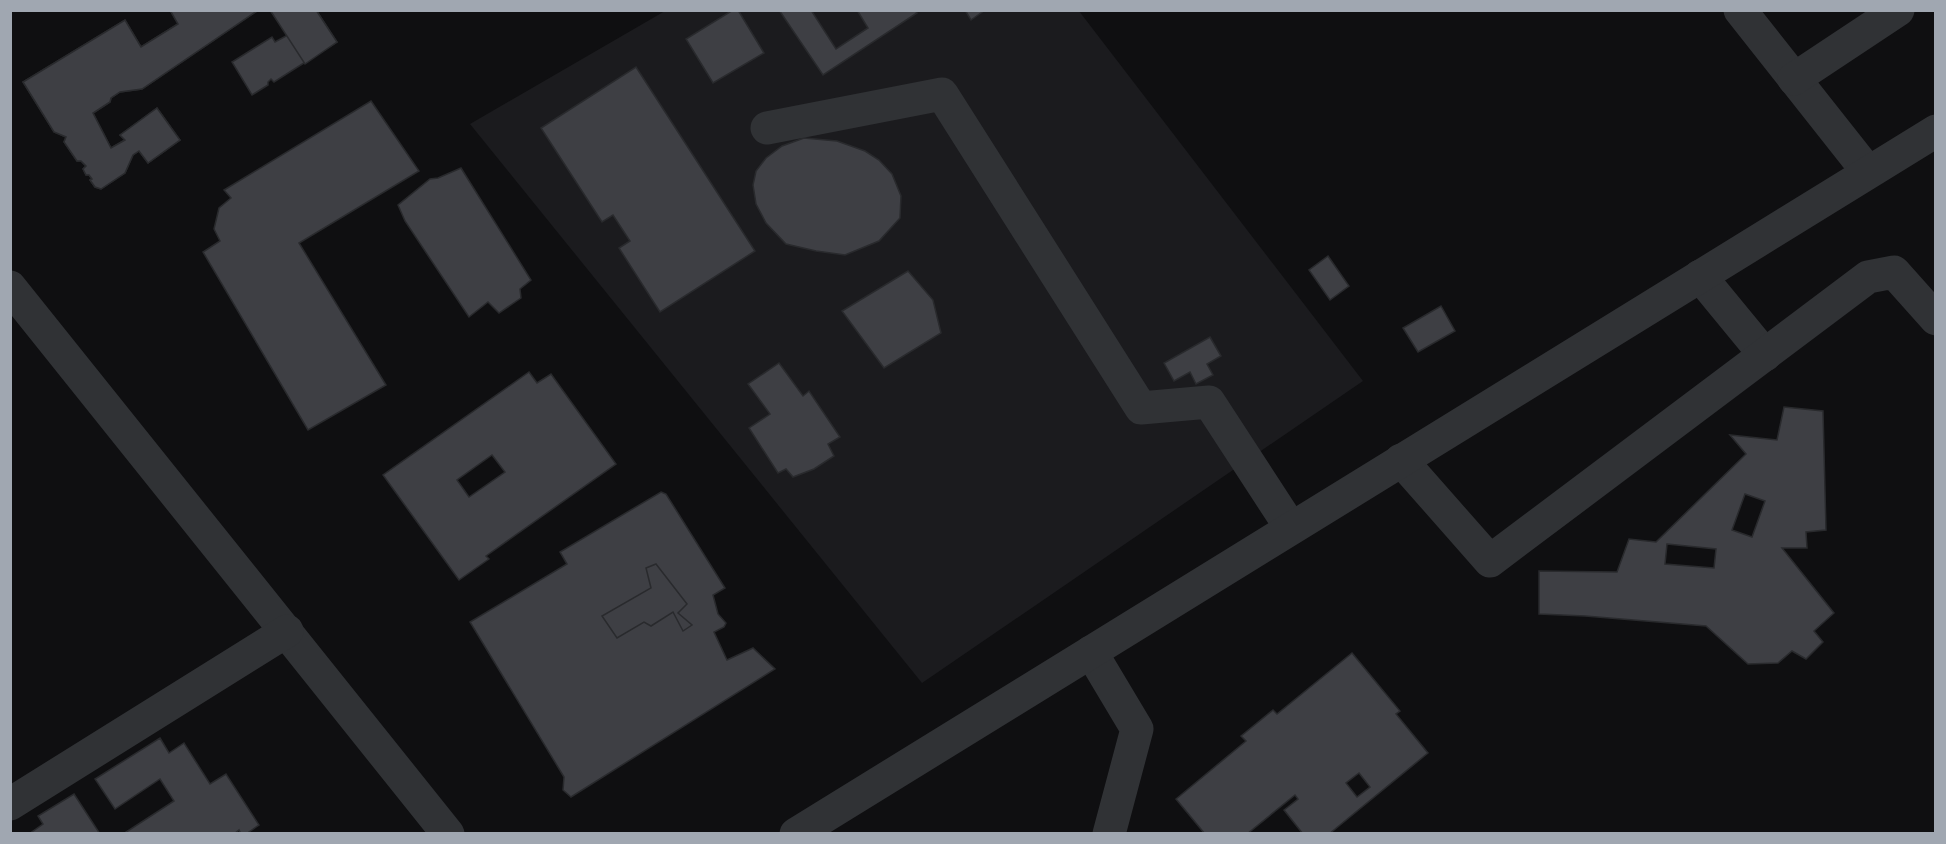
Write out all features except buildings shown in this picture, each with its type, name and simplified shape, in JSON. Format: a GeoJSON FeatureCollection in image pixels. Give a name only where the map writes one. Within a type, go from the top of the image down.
{"type":"FeatureCollection","features":[{"type":"Feature","properties":{"kind":"street"},"geometry":{"type":"LineString","coordinates":[[1740,10],[1868,172]]}},
{"type":"Feature","properties":{"kind":"street"},"geometry":{"type":"LineString","coordinates":[[1794,79],[1898,10]]}},
{"type":"Feature","properties":{"kind":"street"},"geometry":{"type":"LineString","coordinates":[[767,128],[942,94],[1141,408],[1209,402],[1291,528]]}},
{"type":"Feature","properties":{"kind":"street"},"geometry":{"type":"LineString","coordinates":[[796,834],[1935,131]]}},
{"type":"Feature","properties":{"kind":"street"},"geometry":{"type":"LineString","coordinates":[[1401,460],[1490,561],[1868,277],[1894,272],[1935,319]]}},
{"type":"Feature","properties":{"kind":"street"},"geometry":{"type":"LineString","coordinates":[[1701,276],[1764,355]]}},
{"type":"Feature","properties":{"kind":"street"},"geometry":{"type":"LineString","coordinates":[[10,287],[448,834]]}},
{"type":"Feature","properties":{"kind":"street"},"geometry":{"type":"LineString","coordinates":[[10,804],[287,631]]}},
{"type":"Feature","properties":{"kind":"street"},"geometry":{"type":"LineString","coordinates":[[1091,652],[1137,729],[1109,834]]}},
{"type":"Feature","properties":{"kind":"shaded area"},"geometry":{"type":"Polygon","coordinates":[[[665,11],[1079,11],[1363,381],[922,683],[470,124],[665,11]]]}}]}
